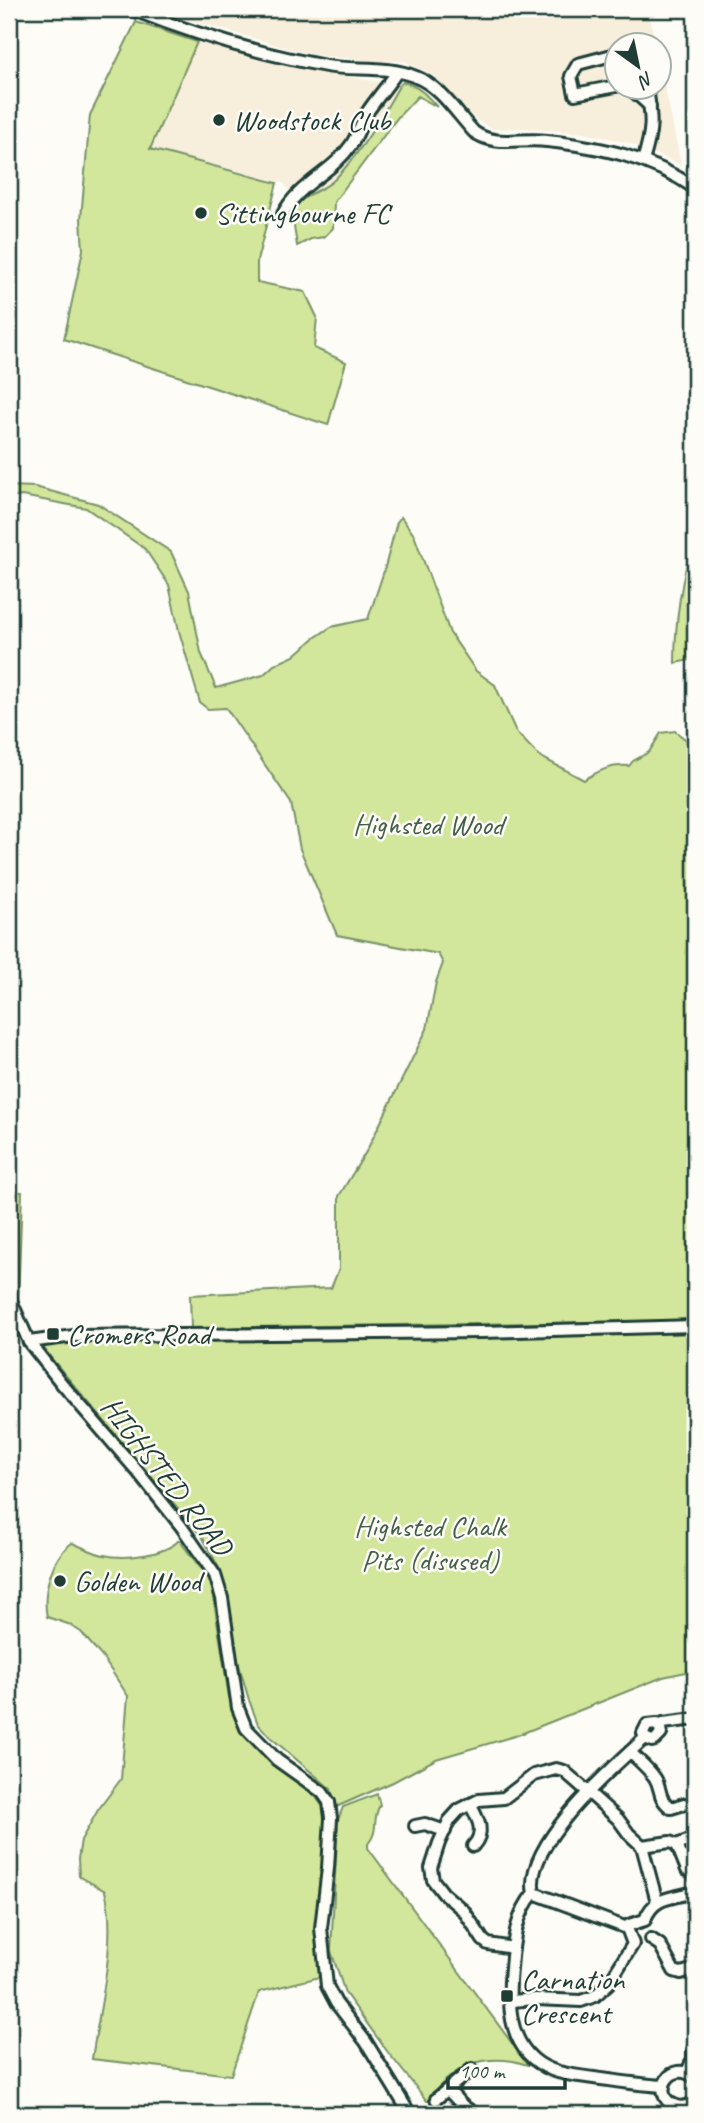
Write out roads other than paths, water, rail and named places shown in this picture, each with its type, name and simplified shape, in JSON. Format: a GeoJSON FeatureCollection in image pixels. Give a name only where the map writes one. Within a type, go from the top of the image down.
{"type":"FeatureCollection","features":[{"type":"Feature","properties":{"kind":"street"},"geometry":{"type":"LineString","coordinates":[[131,9],[229,44],[262,52],[328,66],[415,76],[433,88],[481,137],[507,142],[543,140],[606,151],[673,173],[695,188]]}},
{"type":"Feature","properties":{"kind":"street"},"geometry":{"type":"LineString","coordinates":[[602,58],[578,64],[571,76],[575,94],[602,89]]}},
{"type":"Feature","properties":{"kind":"street"},"geometry":{"type":"LineString","coordinates":[[283,214],[307,184],[333,165],[351,145],[367,113],[397,72]]}},
{"type":"Feature","properties":{"kind":"street"},"geometry":{"type":"LineString","coordinates":[[646,102],[650,106]]}},
{"type":"Feature","properties":{"kind":"street"},"geometry":{"type":"LineString","coordinates":[[643,161],[651,133],[649,102]]}},
{"type":"Feature","properties":{"kind":"street","name":"HIGHSTED ROAD"},"geometry":{"type":"LineString","coordinates":[[9,1296],[15,1325],[138,1472],[181,1526],[215,1575],[222,1598],[238,1708],[246,1728],[277,1760],[322,1791],[329,1802],[331,1818],[328,1868],[321,1928],[327,1986],[336,2003],[366,2042],[410,2114]]}},
{"type":"Feature","properties":{"kind":"street"},"geometry":{"type":"LineString","coordinates":[[30,1342],[45,1338],[88,1335],[482,1332],[695,1326]]}},
{"type":"Feature","properties":{"kind":"street"},"geometry":{"type":"LineString","coordinates":[[534,1893],[533,1873],[551,1837],[588,1792],[645,1738],[643,1733],[647,1725],[652,1723],[658,1726],[695,1719]]}},
{"type":"Feature","properties":{"kind":"street"},"geometry":{"type":"LineString","coordinates":[[630,1752],[656,1779],[660,1796],[671,1808],[684,1804]]}},
{"type":"Feature","properties":{"kind":"street"},"geometry":{"type":"LineString","coordinates":[[556,1769],[560,1756]]}},
{"type":"Feature","properties":{"kind":"street"},"geometry":{"type":"LineString","coordinates":[[513,1948],[488,1944],[483,1940],[470,1917],[443,1893],[433,1880],[431,1868],[454,1814],[480,1800],[504,1798],[534,1775],[556,1769],[564,1771],[618,1819],[642,1846],[657,1902]]}},
{"type":"Feature","properties":{"kind":"street"},"geometry":{"type":"LineString","coordinates":[[656,1779],[668,1774]]}},
{"type":"Feature","properties":{"kind":"street"},"geometry":{"type":"LineString","coordinates":[[650,1805],[660,1796]]}},
{"type":"Feature","properties":{"kind":"street"},"geometry":{"type":"LineString","coordinates":[[470,1804],[481,1830],[473,1846]]}},
{"type":"Feature","properties":{"kind":"street"},"geometry":{"type":"LineString","coordinates":[[415,1826],[425,1824],[445,1831]]}},
{"type":"Feature","properties":{"kind":"street"},"geometry":{"type":"LineString","coordinates":[[642,1846],[695,1838]]}},
{"type":"Feature","properties":{"kind":"street"},"geometry":{"type":"LineString","coordinates":[[674,1840],[692,1874]]}},
{"type":"Feature","properties":{"kind":"street"},"geometry":{"type":"LineString","coordinates":[[627,1928],[645,1920],[651,1907],[657,1902],[695,1892]]}},
{"type":"Feature","properties":{"kind":"street"},"geometry":{"type":"LineString","coordinates":[[534,1893],[627,1928],[633,1944]]}},
{"type":"Feature","properties":{"kind":"street"},"geometry":{"type":"LineString","coordinates":[[534,1893],[522,1908],[513,1948],[509,1985],[512,2019],[518,2040],[525,2052],[551,2070],[565,2074],[664,2086]]}},
{"type":"Feature","properties":{"kind":"street"},"geometry":{"type":"LineString","coordinates":[[645,1920],[651,1939]]}},
{"type":"Feature","properties":{"kind":"street"},"geometry":{"type":"LineString","coordinates":[[633,1944],[651,1939]]}},
{"type":"Feature","properties":{"kind":"street"},"geometry":{"type":"LineString","coordinates":[[651,1939],[660,1945],[674,1971],[681,1973],[695,1969]]}},
{"type":"Feature","properties":{"kind":"street"},"geometry":{"type":"LineString","coordinates":[[511,2001],[581,2001],[595,1996],[608,1983],[633,1944]]}},
{"type":"Feature","properties":{"kind":"street"},"geometry":{"type":"LineString","coordinates":[[693,2049],[691,2075],[681,2071],[672,2074],[664,2086],[665,2096],[675,2110],[695,2101]]}},
{"type":"Feature","properties":{"kind":"street"},"geometry":{"type":"LineString","coordinates":[[436,2099],[472,2069]]}},
{"type":"Feature","properties":{"kind":"street"},"geometry":{"type":"LineString","coordinates":[[448,2090],[475,2114]]}},
{"type":"Feature","properties":{"kind":"place","name":"Woodstock Club"},"geometry":{"type":"Point","coordinates":[219,120]}},
{"type":"Feature","properties":{"kind":"place","name":"Sittingbourne FC"},"geometry":{"type":"Point","coordinates":[201,213]}},
{"type":"Feature","properties":{"kind":"place","name":"Cromers Road"},"geometry":{"type":"Point","coordinates":[53,1334]}},
{"type":"Feature","properties":{"kind":"place","name":"Golden Wood"},"geometry":{"type":"Point","coordinates":[60,1581]}},
{"type":"Feature","properties":{"kind":"place","name":"Carnation Crescent"},"geometry":{"type":"Point","coordinates":[507,1996]}},
{"type":"Feature","properties":{"kind":"park label","name":"Highsted Wood"},"geometry":{"type":"Point","coordinates":[428,824]}},
{"type":"Feature","properties":{"kind":"park label","name":"Highsted Chalk Pits (disused)"},"geometry":{"type":"Point","coordinates":[430,1543]}}]}
